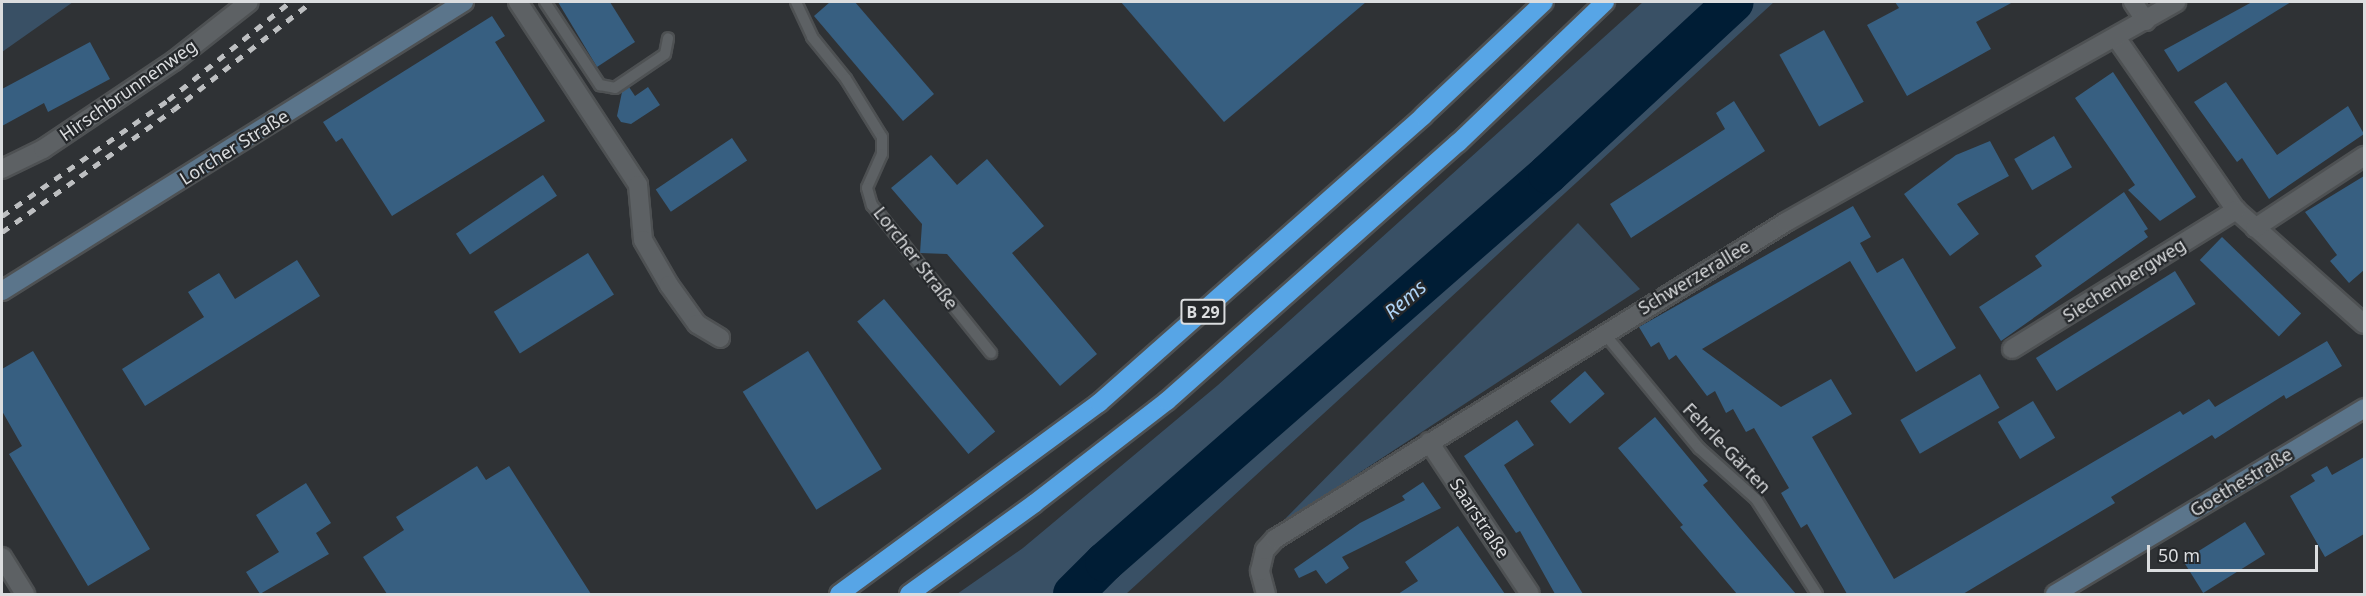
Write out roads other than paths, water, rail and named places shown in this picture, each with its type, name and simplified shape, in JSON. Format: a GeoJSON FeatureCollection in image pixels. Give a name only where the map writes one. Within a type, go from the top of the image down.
{"type":"FeatureCollection","features":[{"type":"Feature","properties":{"kind":"highway","name":"B 29"},"geometry":{"type":"LineString","coordinates":[[839,594],[1099,403],[1423,116],[1544,2]]}},
{"type":"Feature","properties":{"kind":"highway","name":"B 29"},"geometry":{"type":"LineString","coordinates":[[909,594],[1035,503],[1167,400],[1458,143],[1605,2]]}},
{"type":"Feature","properties":{"kind":"street","name":"Hirschbrunnenweg"},"geometry":{"type":"LineString","coordinates":[[2,169],[43,149],[174,61],[249,2]]}},
{"type":"Feature","properties":{"kind":"street","name":"Lorcher Straße"},"geometry":{"type":"LineString","coordinates":[[2,291],[464,2]]}},
{"type":"Feature","properties":{"kind":"street"},"geometry":{"type":"LineString","coordinates":[[518,2],[638,185],[643,240],[669,285],[697,324],[720,338]]}},
{"type":"Feature","properties":{"kind":"street"},"geometry":{"type":"LineString","coordinates":[[2133,2],[2146,21]]}},
{"type":"Feature","properties":{"kind":"street","name":"Schwerzerallee"},"geometry":{"type":"LineString","coordinates":[[1266,594],[1260,571],[1265,550],[1275,539],[1603,332],[1786,222],[2117,39],[2176,2]]}},
{"type":"Feature","properties":{"kind":"street"},"geometry":{"type":"LineString","coordinates":[[2117,39],[2236,210],[2364,324]]}},
{"type":"Feature","properties":{"kind":"street"},"geometry":{"type":"LineString","coordinates":[[2255,228],[2364,156]]}},
{"type":"Feature","properties":{"kind":"street","name":"Siechenbergweg"},"geometry":{"type":"LineString","coordinates":[[2012,350],[2236,210]]}},
{"type":"Feature","properties":{"kind":"street","name":"Goethestraße"},"geometry":{"type":"LineString","coordinates":[[2055,594],[2364,408]]}},
{"type":"Feature","properties":{"kind":"street","name":"Saarstraße"},"geometry":{"type":"LineString","coordinates":[[1429,442],[1530,594]]}},
{"type":"Feature","properties":{"kind":"street"},"geometry":{"type":"LineString","coordinates":[[2,557],[25,594]]}},
{"type":"Feature","properties":{"kind":"lane"},"geometry":{"type":"LineString","coordinates":[[545,2],[600,85],[615,88],[665,54],[668,38]]}},
{"type":"Feature","properties":{"kind":"lane","name":"Lorcher Straße"},"geometry":{"type":"LineString","coordinates":[[796,2],[812,37],[846,79],[882,137],[882,154],[867,188],[872,205],[991,353]]}},
{"type":"Feature","properties":{"kind":"lane","name":"Fehrle-Gärten"},"geometry":{"type":"LineString","coordinates":[[1603,332],[1699,448],[1756,499],[1817,594]]}},
{"type":"Feature","properties":{"kind":"waterway","name":"Rems"},"geometry":{"type":"LineString","coordinates":[[1073,594],[1105,562],[1548,174],[1734,2]]}},
{"type":"Feature","properties":{"kind":"railway"},"geometry":{"type":"LineString","coordinates":[[2,216],[168,100],[290,2]]}},
{"type":"Feature","properties":{"kind":"railway"},"geometry":{"type":"LineString","coordinates":[[2,232],[173,110],[311,2]]}}]}
